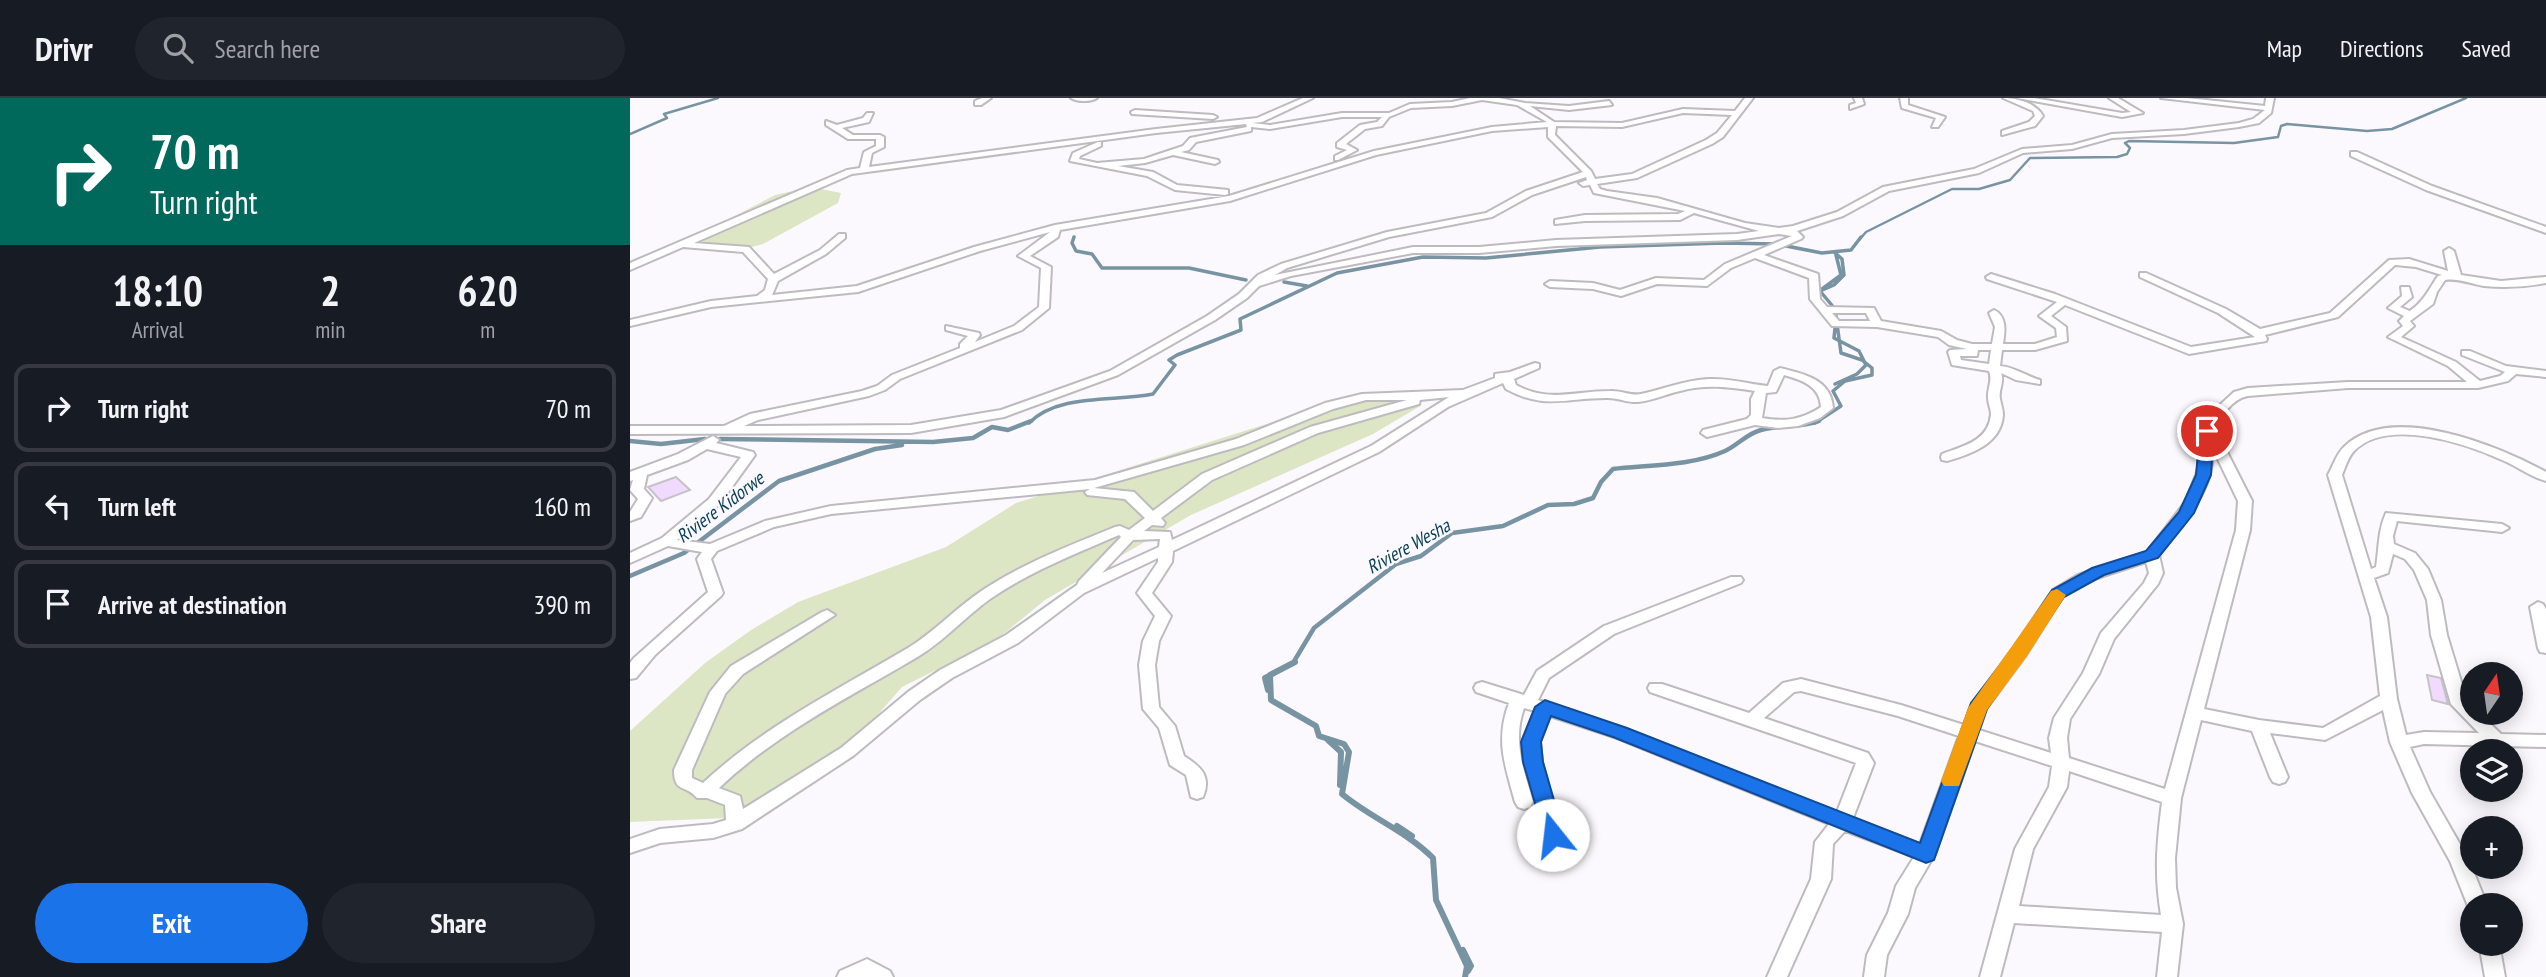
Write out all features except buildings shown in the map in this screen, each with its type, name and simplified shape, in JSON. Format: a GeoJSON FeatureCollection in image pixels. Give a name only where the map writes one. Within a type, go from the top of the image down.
{"type":"FeatureCollection","features":[{"type":"Feature","properties":{"kind":"street"},"geometry":{"type":"LineString","coordinates":[[978,103],[987,98]]}},
{"type":"Feature","properties":{"kind":"street"},"geometry":{"type":"LineString","coordinates":[[1075,98],[1093,98]]}},
{"type":"Feature","properties":{"kind":"street"},"geometry":{"type":"LineString","coordinates":[[1097,164],[1144,161],[1175,153],[1192,140],[1248,125],[1309,98]]}},
{"type":"Feature","properties":{"kind":"street"},"geometry":{"type":"LineString","coordinates":[[1328,167],[1322,165],[1323,161],[1336,160],[1353,150],[1340,145],[1354,133],[1379,124],[1390,115],[1410,106],[1452,104],[1482,98],[1569,108],[1609,103]]}},
{"type":"Feature","properties":{"kind":"street"},"geometry":{"type":"LineString","coordinates":[[630,430],[911,429],[1004,413],[1114,373],[1211,318],[1270,273],[1299,261],[1387,235],[1489,215],[1529,193],[1557,184],[1590,178],[1634,176],[1675,159],[1715,139],[1749,98]]}},
{"type":"Feature","properties":{"kind":"street"},"geometry":{"type":"LineString","coordinates":[[1853,107],[1860,104],[1858,98]]}},
{"type":"Feature","properties":{"kind":"street"},"geometry":{"type":"LineString","coordinates":[[1903,98],[1905,106],[1941,117],[1935,125]]}},
{"type":"Feature","properties":{"kind":"street"},"geometry":{"type":"LineString","coordinates":[[2005,133],[2032,124],[2039,116],[2036,110],[2007,98]]}},
{"type":"Feature","properties":{"kind":"street"},"geometry":{"type":"LineString","coordinates":[[2021,98],[2122,115],[2139,113],[2113,98]]}},
{"type":"Feature","properties":{"kind":"street"},"geometry":{"type":"LineString","coordinates":[[1259,283],[1289,274],[1413,250],[1479,250],[1556,243],[1737,237],[1777,232],[1825,220],[1886,189],[1976,171],[2022,151],[2072,147],[2112,136],[2184,132],[2250,123],[2265,115],[2269,103],[2165,98]]}},
{"type":"Feature","properties":{"kind":"street"},"geometry":{"type":"LineString","coordinates":[[1519,103],[1552,124]]}},
{"type":"Feature","properties":{"kind":"street"},"geometry":{"type":"LineString","coordinates":[[630,323],[711,304],[858,289],[977,248],[1055,228],[1230,198],[1328,167],[1492,129],[1552,124],[1622,125],[1683,111],[1738,113]]}},
{"type":"Feature","properties":{"kind":"street"},"geometry":{"type":"LineString","coordinates":[[1135,112],[1225,118],[1248,125]]}},
{"type":"Feature","properties":{"kind":"street"},"geometry":{"type":"LineString","coordinates":[[630,267],[819,184],[864,169],[1105,139],[1248,125],[1282,126],[1342,115],[1390,115]]}},
{"type":"Feature","properties":{"kind":"street"},"geometry":{"type":"LineString","coordinates":[[864,169],[868,152],[880,147],[880,137],[851,137],[833,125],[866,120],[870,116]]}},
{"type":"Feature","properties":{"kind":"street"},"geometry":{"type":"LineString","coordinates":[[1550,284],[1593,286],[1621,293],[1656,281],[1707,283],[1728,266],[1798,237],[1792,232],[1777,232],[1718,219],[1657,201],[1612,197],[1597,191],[1590,178],[1551,135],[1552,124]]}},
{"type":"Feature","properties":{"kind":"street"},"geometry":{"type":"LineString","coordinates":[[1105,139],[1073,158],[1074,161],[1109,164],[1115,169],[1147,173],[1171,187],[1188,187],[1201,192],[1229,192],[1230,198]]}},
{"type":"Feature","properties":{"kind":"street"},"geometry":{"type":"LineString","coordinates":[[1175,153],[1215,162]]}},
{"type":"Feature","properties":{"kind":"street"},"geometry":{"type":"LineString","coordinates":[[2354,154],[2429,188],[2546,230]]}},
{"type":"Feature","properties":{"kind":"street"},"geometry":{"type":"LineString","coordinates":[[1558,222],[1585,218],[1680,217],[1693,210]]}},
{"type":"Feature","properties":{"kind":"street"},"geometry":{"type":"LineString","coordinates":[[630,517],[636,514],[645,498],[637,490],[635,475],[707,445],[724,430],[754,417],[865,394],[881,388],[896,377],[1018,328],[1044,307],[1046,267],[1023,256],[1055,235],[1055,228]]}},
{"type":"Feature","properties":{"kind":"street"},"geometry":{"type":"LineString","coordinates":[[772,279],[823,252],[842,236]]}},
{"type":"Feature","properties":{"kind":"street"},"geometry":{"type":"LineString","coordinates":[[685,245],[746,249],[772,279]]}},
{"type":"Feature","properties":{"kind":"street"},"geometry":{"type":"LineString","coordinates":[[2449,251],[2454,276]]}},
{"type":"Feature","properties":{"kind":"street"},"geometry":{"type":"LineString","coordinates":[[1755,255],[1775,260],[1790,271],[1814,276],[1817,287],[1815,299],[1825,310],[1870,310],[1877,324],[1941,334],[1953,343],[1972,346],[1999,349],[2035,347],[2063,340],[2061,327],[2044,316],[2063,302]]}},
{"type":"Feature","properties":{"kind":"street"},"geometry":{"type":"LineString","coordinates":[[2258,333],[2334,315],[2392,262],[2417,264],[2475,282],[2503,284],[2546,279]]}},
{"type":"Feature","properties":{"kind":"street"},"geometry":{"type":"LineString","coordinates":[[1991,277],[2149,336],[2178,344],[2189,351],[2262,339],[2258,333],[2222,311],[2143,275]]}},
{"type":"Feature","properties":{"kind":"street"},"geometry":{"type":"LineString","coordinates":[[2454,276],[2442,278],[2432,292],[2429,302],[2403,321],[2409,326],[2393,337],[2452,365],[2478,385]]}},
{"type":"Feature","properties":{"kind":"street"},"geometry":{"type":"LineString","coordinates":[[760,299],[770,291],[772,279]]}},
{"type":"Feature","properties":{"kind":"street"},"geometry":{"type":"LineString","coordinates":[[2405,289],[2407,297],[2392,308],[2411,315]]}},
{"type":"Feature","properties":{"kind":"street"},"geometry":{"type":"LineString","coordinates":[[1947,457],[1987,439],[1995,425],[1997,412],[1993,397],[1998,379],[1994,368],[1999,349],[2000,327],[1994,313]]}},
{"type":"Feature","properties":{"kind":"street"},"geometry":{"type":"LineString","coordinates":[[946,359],[976,337],[950,328]]}},
{"type":"Feature","properties":{"kind":"street"},"geometry":{"type":"LineString","coordinates":[[1972,346],[1973,354],[1954,352],[1955,363],[2008,370],[2020,378],[2036,382]]}},
{"type":"Feature","properties":{"kind":"street"},"geometry":{"type":"LineString","coordinates":[[2466,354],[2514,370],[2534,370],[2546,374]]}},
{"type":"Feature","properties":{"kind":"street"},"geometry":{"type":"LineString","coordinates":[[630,846],[660,836],[713,831],[735,824],[847,752],[935,681],[1012,639],[1079,590],[1166,540],[1375,449],[1402,435],[1446,403],[1535,366]]}},
{"type":"Feature","properties":{"kind":"street"},"geometry":{"type":"LineString","coordinates":[[1874,977],[1877,955],[1898,914],[1902,895],[1926,854],[1978,708],[2020,652],[2058,593],[2091,575],[2152,555],[2192,502],[2203,475],[2207,431],[2219,409],[2238,394],[2248,392],[2348,385],[2478,385],[2504,379],[2514,370]]}},
{"type":"Feature","properties":{"kind":"street"},"geometry":{"type":"LineString","coordinates":[[1508,375],[1510,387],[1535,400],[1614,394],[1638,399],[1654,392],[1710,382],[1772,390],[1776,374],[1780,371],[1800,376],[1822,389],[1828,398],[1827,408],[1802,422],[1775,424],[1763,419],[1707,433]]}},
{"type":"Feature","properties":{"kind":"street"},"geometry":{"type":"LineString","coordinates":[[1079,590],[1129,536],[1207,477],[1333,423],[1438,394],[1467,383],[1508,375]]}},
{"type":"Feature","properties":{"kind":"street"},"geometry":{"type":"LineString","coordinates":[[1751,422],[1757,416],[1757,399],[1761,390]]}},
{"type":"Feature","properties":{"kind":"street"},"geometry":{"type":"LineString","coordinates":[[667,541],[708,548],[793,517],[854,508],[1096,484],[1155,469],[1266,433],[1329,406],[1366,396],[1471,391]]}},
{"type":"Feature","properties":{"kind":"street"},"geometry":{"type":"LineString","coordinates":[[2167,977],[2173,924],[2166,878],[2172,798],[2243,530],[2245,510],[2245,500],[2216,442],[2207,431]]}},
{"type":"Feature","properties":{"kind":"street"},"geometry":{"type":"LineString","coordinates":[[2472,893],[2459,860],[2421,793],[2399,742],[2389,699],[2379,617],[2335,475],[2339,460],[2355,441],[2387,431],[2436,435],[2504,455],[2546,477]]}},
{"type":"Feature","properties":{"kind":"street"},"geometry":{"type":"LineString","coordinates":[[630,559],[667,541],[713,502],[749,455],[707,445]]}},
{"type":"Feature","properties":{"kind":"street"},"geometry":{"type":"LineString","coordinates":[[1041,491],[1109,491],[1129,495],[1155,517],[1166,540],[1165,562],[1144,593],[1163,616],[1152,641],[1147,665],[1151,709],[1167,726],[1176,760],[1195,772],[1197,792]]}},
{"type":"Feature","properties":{"kind":"street"},"geometry":{"type":"LineString","coordinates":[[2368,575],[2383,570],[2391,516],[2502,528]]}},
{"type":"Feature","properties":{"kind":"street"},"geometry":{"type":"LineString","coordinates":[[703,793],[726,769],[782,726],[918,649],[950,622],[1012,578],[1120,530],[1129,536],[1166,540]]}},
{"type":"Feature","properties":{"kind":"street"},"geometry":{"type":"LineString","coordinates":[[2387,546],[2410,556],[2421,569],[2434,600],[2439,635],[2459,705],[2496,739]]}},
{"type":"Feature","properties":{"kind":"street"},"geometry":{"type":"LineString","coordinates":[[630,674],[648,650],[703,608],[716,593],[704,559],[708,548]]}},
{"type":"Feature","properties":{"kind":"street"},"geometry":{"type":"LineString","coordinates":[[1990,977],[2024,849],[2058,787],[2061,762],[2058,738],[2062,718],[2091,674],[2107,636],[2151,584],[2156,573],[2152,555]]}},
{"type":"Feature","properties":{"kind":"street"},"geometry":{"type":"LineString","coordinates":[[1524,802],[1508,741],[1508,729],[1531,703],[1543,675],[1609,629],[1736,580]]}},
{"type":"Feature","properties":{"kind":"street"},"geometry":{"type":"LineString","coordinates":[[2538,607],[2546,648]]}},
{"type":"Feature","properties":{"kind":"street"},"geometry":{"type":"LineString","coordinates":[[735,824],[734,801],[703,793],[683,781],[683,770],[718,692],[737,670],[827,615]]}},
{"type":"Feature","properties":{"kind":"street"},"geometry":{"type":"LineString","coordinates":[[1753,719],[1794,684],[1901,710],[2172,798]]}},
{"type":"Feature","properties":{"kind":"street"},"geometry":{"type":"LineString","coordinates":[[1482,688],[1620,733],[1926,854]]}},
{"type":"Feature","properties":{"kind":"street"},"geometry":{"type":"LineString","coordinates":[[1656,688],[1862,758],[1864,763],[1842,822],[1824,842],[1821,880],[1777,977]]}},
{"type":"Feature","properties":{"kind":"street"},"geometry":{"type":"LineString","coordinates":[[2195,713],[2259,726],[2325,734],[2389,699]]}},
{"type":"Feature","properties":{"kind":"street"},"geometry":{"type":"LineString","coordinates":[[1531,703],[1533,762],[1556,850]]}},
{"type":"Feature","properties":{"kind":"street"},"geometry":{"type":"LineString","coordinates":[[2259,726],[2279,777]]}},
{"type":"Feature","properties":{"kind":"street"},"geometry":{"type":"LineString","coordinates":[[2399,742],[2424,738],[2460,739]]}},
{"type":"Feature","properties":{"kind":"street"},"geometry":{"type":"LineString","coordinates":[[2523,741],[2546,741]]}},
{"type":"Feature","properties":{"kind":"street"},"geometry":{"type":"LineString","coordinates":[[2008,914],[2173,924]]}},
{"type":"Feature","properties":{"kind":"street"},"geometry":{"type":"LineString","coordinates":[[2491,956],[2495,977]]}},
{"type":"Feature","properties":{"kind":"street"},"geometry":{"type":"LineString","coordinates":[[847,977],[867,968],[883,977]]}},
{"type":"Feature","properties":{"kind":"green space"},"geometry":{"type":"Polygon","coordinates":[[[811,187],[841,193],[838,203],[763,244],[741,250],[675,247],[775,195],[811,187]]]}},
{"type":"Feature","properties":{"kind":"green space"},"geometry":{"type":"Polygon","coordinates":[[[1366,398],[1412,399],[1422,405],[1373,434],[1191,515],[1045,600],[996,640],[902,687],[861,734],[729,818],[630,822],[630,731],[705,663],[751,630],[798,602],[946,547],[1016,503],[1314,409],[1366,398]]]}},
{"type":"Feature","properties":{"kind":"waterway"},"geometry":{"type":"LineString","coordinates":[[630,134],[667,118],[664,114],[718,98]]}},
{"type":"Feature","properties":{"kind":"waterway"},"geometry":{"type":"LineString","coordinates":[[1860,239],[1866,232],[1952,189],[1979,189],[2010,180],[2030,158],[2117,157],[2127,154],[2130,148],[2125,143],[2129,141],[2234,143],[2278,137],[2281,126],[2287,124],[2367,131],[2392,129],[2466,98]]}},
{"type":"Feature","properties":{"kind":"waterway"},"geometry":{"type":"LineString","coordinates":[[1074,237],[1072,243],[1076,251],[1092,254],[1102,268],[1189,268],[1246,280]]}},
{"type":"Feature","properties":{"kind":"waterway"},"geometry":{"type":"LineString","coordinates":[[1029,423],[1041,413],[1071,403],[1153,394],[1175,365],[1169,360],[1241,330],[1240,319],[1337,273],[1423,257],[1486,258],[1600,247],[1776,244],[1822,253],[1851,250],[1861,237]]}},
{"type":"Feature","properties":{"kind":"waterway","name":"Riviere Wesha"},"geometry":{"type":"LineString","coordinates":[[1834,252],[1842,259],[1844,275],[1834,285],[1820,291],[1835,309],[1839,341]]}},
{"type":"Feature","properties":{"kind":"waterway","name":"Riviere Wesha"},"geometry":{"type":"LineString","coordinates":[[1818,292],[1841,275],[1836,255]]}},
{"type":"Feature","properties":{"kind":"waterway"},"geometry":{"type":"LineString","coordinates":[[1284,282],[1307,286]]}},
{"type":"Feature","properties":{"kind":"waterway","name":"Riviere Wesha"},"geometry":{"type":"LineString","coordinates":[[1835,328],[1834,338],[1839,341]]}},
{"type":"Feature","properties":{"kind":"waterway","name":"Riviere Wesha"},"geometry":{"type":"LineString","coordinates":[[1839,341],[1859,351],[1864,362]]}},
{"type":"Feature","properties":{"kind":"waterway"},"geometry":{"type":"LineString","coordinates":[[1839,341],[1841,353],[1864,362]]}},
{"type":"Feature","properties":{"kind":"waterway","name":"Riviere Wesha"},"geometry":{"type":"LineString","coordinates":[[1817,421],[1841,406],[1833,391],[1845,381],[1872,375],[1872,368],[1864,362]]}},
{"type":"Feature","properties":{"kind":"waterway","name":"Riviere Wesha"},"geometry":{"type":"LineString","coordinates":[[1835,384],[1857,374],[1866,365],[1864,362]]}},
{"type":"Feature","properties":{"kind":"waterway"},"geometry":{"type":"LineString","coordinates":[[720,439],[933,442],[973,438],[992,427],[1008,430],[1031,421]]}},
{"type":"Feature","properties":{"kind":"waterway","name":"Riviere Wesha"},"geometry":{"type":"LineString","coordinates":[[1293,663],[1314,628],[1396,564],[1421,556],[1452,533],[1503,526],[1548,505],[1574,504],[1593,498],[1601,482],[1613,469],[1698,460],[1725,451],[1761,430],[1817,421]]}},
{"type":"Feature","properties":{"kind":"waterway"},"geometry":{"type":"LineString","coordinates":[[630,441],[661,444],[705,439]]}},
{"type":"Feature","properties":{"kind":"waterway","name":"Riviere Kidorwe"},"geometry":{"type":"LineString","coordinates":[[630,576],[684,553],[779,481],[875,449],[902,445]]}},
{"type":"Feature","properties":{"kind":"waterway","name":"Riviere Wesha"},"geometry":{"type":"LineString","coordinates":[[1270,675],[1295,662]]}},
{"type":"Feature","properties":{"kind":"waterway","name":"Riviere Wesha"},"geometry":{"type":"LineString","coordinates":[[1268,690],[1265,678],[1270,675]]}},
{"type":"Feature","properties":{"kind":"waterway","name":"Riviere Wesha"},"geometry":{"type":"LineString","coordinates":[[1270,675],[1271,700],[1316,726],[1319,736],[1344,744],[1349,752],[1342,794],[1423,848],[1433,858],[1436,900],[1467,966],[1465,977]]}},
{"type":"Feature","properties":{"kind":"waterway","name":"Riviere Wesha"},"geometry":{"type":"LineString","coordinates":[[1328,740],[1341,752],[1340,785]]}},
{"type":"Feature","properties":{"kind":"waterway","name":"Riviere Wesha"},"geometry":{"type":"LineString","coordinates":[[1397,826],[1412,836]]}},
{"type":"Feature","properties":{"kind":"waterway","name":"Riviere Wesha"},"geometry":{"type":"LineString","coordinates":[[1463,950],[1471,966],[1468,971]]}},
{"type":"Feature","properties":{"kind":"slow traffic"},"geometry":{"type":"LineString","coordinates":[[1951,781],[1978,708],[2020,652],[2057,595]]}},
{"type":"Feature","properties":{"kind":"route"},"geometry":{"type":"LineString","coordinates":[[1553,835],[1533,762],[1531,742],[1545,707],[1620,733],[1926,854],[1978,708],[2020,652],[2058,593],[2076,581],[2098,572],[2137,562],[2152,555],[2192,502],[2207,457],[2207,431]]}}]}
